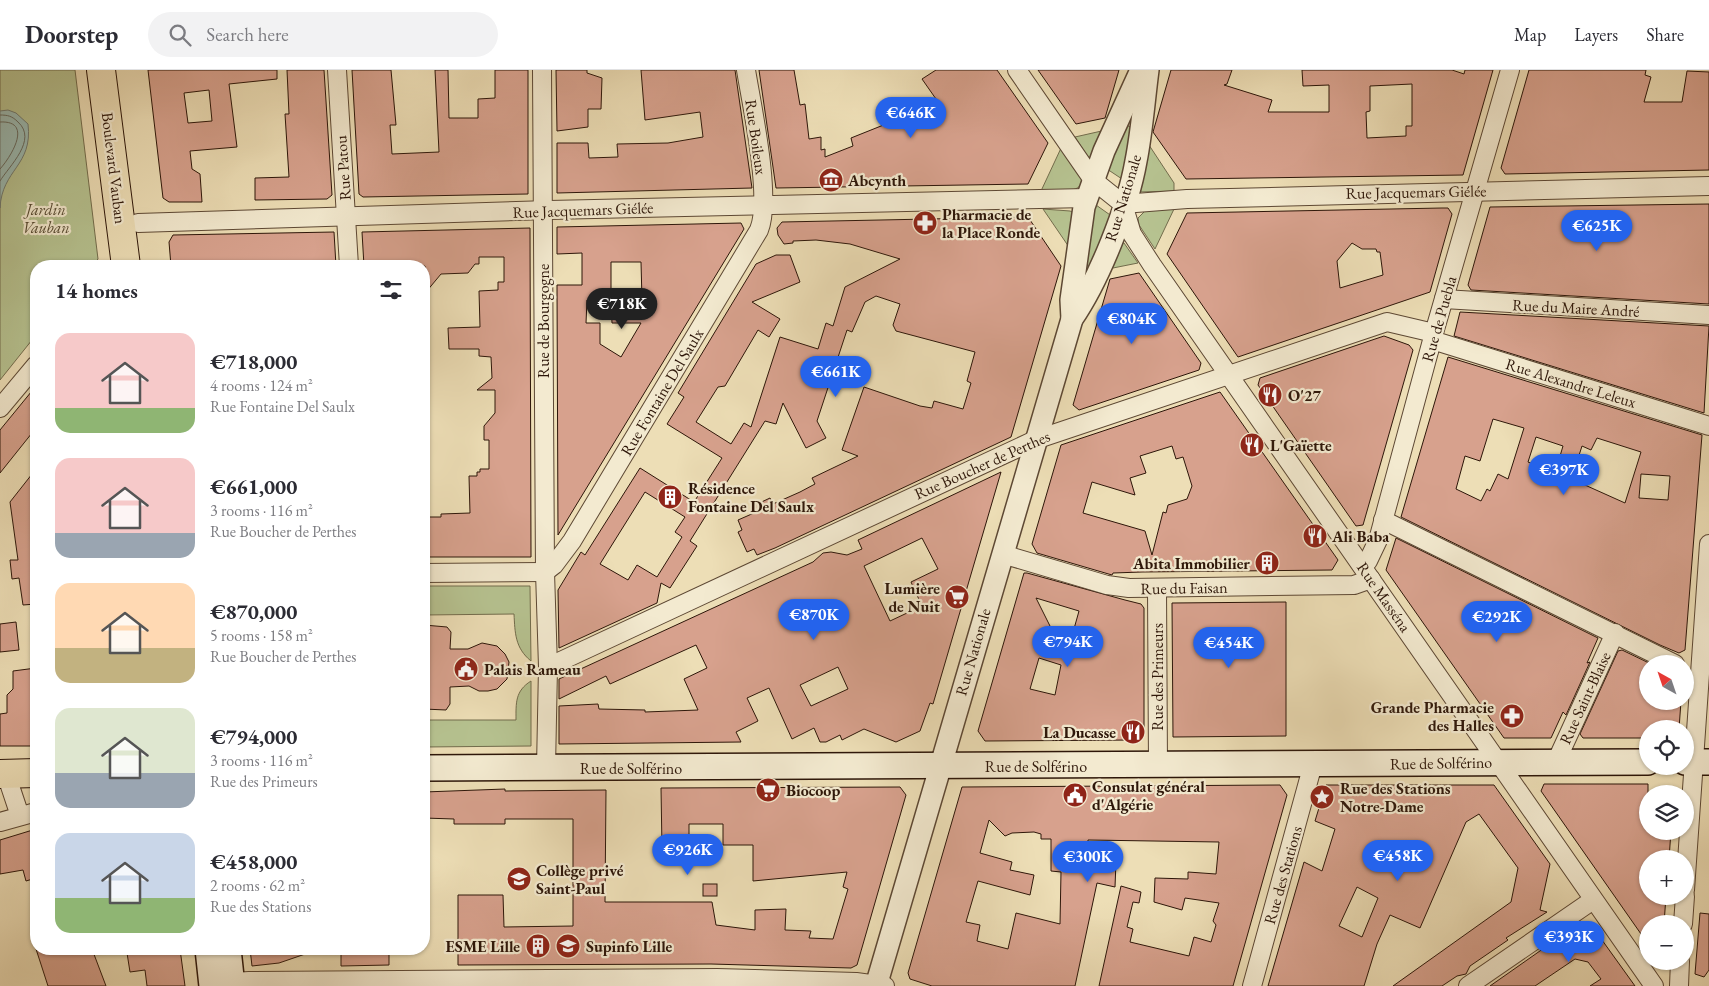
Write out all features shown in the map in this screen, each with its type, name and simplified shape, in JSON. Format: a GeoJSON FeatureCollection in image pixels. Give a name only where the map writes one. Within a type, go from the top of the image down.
{"type":"FeatureCollection","features":[{"type":"Feature","properties":{"kind":"main road","name":"Boulevard Vauban"},"geometry":{"type":"LineString","coordinates":[[102,70],[125,260]]}},
{"type":"Feature","properties":{"kind":"main road","name":"Boulevard Vauban"},"geometry":{"type":"LineString","coordinates":[[120,70],[142,260]]}},
{"type":"Feature","properties":{"kind":"main road","name":"Rue de Solférino"},"geometry":{"type":"LineString","coordinates":[[430,768],[939,767],[1639,762]]}},
{"type":"Feature","properties":{"kind":"main road"},"geometry":{"type":"LineString","coordinates":[[3,774],[30,773]]}},
{"type":"Feature","properties":{"kind":"main road"},"geometry":{"type":"LineString","coordinates":[[210,955],[222,984]]}},
{"type":"Feature","properties":{"kind":"main road"},"geometry":{"type":"LineString","coordinates":[[222,984],[227,955]]}},
{"type":"Feature","properties":{"kind":"street","name":"Rue Patou"},"geometry":{"type":"LineString","coordinates":[[337,70],[349,260]]}},
{"type":"Feature","properties":{"kind":"street","name":"Rue de Bourgogne"},"geometry":{"type":"LineString","coordinates":[[542,70],[545,572],[548,667],[546,768]]}},
{"type":"Feature","properties":{"kind":"street","name":"Rue Boileux"},"geometry":{"type":"LineString","coordinates":[[746,70],[764,204]]}},
{"type":"Feature","properties":{"kind":"street"},"geometry":{"type":"LineString","coordinates":[[1017,70],[1062,134],[1090,189],[1123,204]]}},
{"type":"Feature","properties":{"kind":"street","name":"Rue Nationale"},"geometry":{"type":"LineString","coordinates":[[1072,319],[1071,300],[1080,224],[1090,189],[1142,70]]}},
{"type":"Feature","properties":{"kind":"street","name":"Rue Nationale"},"geometry":{"type":"LineString","coordinates":[[879,985],[939,767],[1072,319],[1090,289],[1116,226],[1136,162],[1148,70]]}},
{"type":"Feature","properties":{"kind":"street","name":"Rue de Puebla"},"geometry":{"type":"LineString","coordinates":[[1366,572],[1383,520],[1433,336],[1510,70]]}},
{"type":"Feature","properties":{"kind":"street","name":"Rue Jacquemars Giélée"},"geometry":{"type":"LineString","coordinates":[[1123,204],[1196,198],[1709,186]]}},
{"type":"Feature","properties":{"kind":"street","name":"Rue Jacquemars Giélée"},"geometry":{"type":"LineString","coordinates":[[138,223],[764,204],[1028,199],[1090,189]]}},
{"type":"Feature","properties":{"kind":"street","name":"Rue Fontaine Del Saulx"},"geometry":{"type":"LineString","coordinates":[[545,572],[554,565],[572,541],[748,250],[762,222],[764,204]]}},
{"type":"Feature","properties":{"kind":"street","name":"Rue Masséna"},"geometry":{"type":"LineString","coordinates":[[1123,204],[1136,241],[1654,986]]}},
{"type":"Feature","properties":{"kind":"street","name":"Rue du Maire André"},"geometry":{"type":"LineString","coordinates":[[1444,300],[1709,315]]}},
{"type":"Feature","properties":{"kind":"street","name":"Rue Boucher de Perthes"},"geometry":{"type":"LineString","coordinates":[[548,667],[1035,440],[1387,322],[1433,336]]}},
{"type":"Feature","properties":{"kind":"street","name":"Rue Alexandre Leleux"},"geometry":{"type":"LineString","coordinates":[[1433,336],[1709,426]]}},
{"type":"Feature","properties":{"kind":"street"},"geometry":{"type":"LineString","coordinates":[[0,408],[30,372]]}},
{"type":"Feature","properties":{"kind":"street"},"geometry":{"type":"LineString","coordinates":[[1383,520],[1657,655]]}},
{"type":"Feature","properties":{"kind":"street"},"geometry":{"type":"LineString","coordinates":[[1688,850],[1696,762],[1698,675],[1709,544]]}},
{"type":"Feature","properties":{"kind":"street","name":"Rue du Faisan"},"geometry":{"type":"LineString","coordinates":[[1002,554],[1107,585],[1157,589],[1354,585],[1366,572]]}},
{"type":"Feature","properties":{"kind":"street"},"geometry":{"type":"LineString","coordinates":[[430,573],[545,572]]}},
{"type":"Feature","properties":{"kind":"street","name":"Rue des Primeurs"},"geometry":{"type":"LineString","coordinates":[[1157,589],[1158,765]]}},
{"type":"Feature","properties":{"kind":"street","name":"Rue Saint-Blaise"},"geometry":{"type":"LineString","coordinates":[[1556,762],[1615,633]]}},
{"type":"Feature","properties":{"kind":"street","name":"Rue des Stations"},"geometry":{"type":"LineString","coordinates":[[1252,986],[1313,764]]}},
{"type":"Feature","properties":{"kind":"street"},"geometry":{"type":"LineString","coordinates":[[0,822],[28,814],[3,774]]}},
{"type":"Feature","properties":{"kind":"street"},"geometry":{"type":"LineString","coordinates":[[1468,986],[1593,900]]}},
{"type":"Feature","properties":{"kind":"street"},"geometry":{"type":"LineString","coordinates":[[1679,970],[1678,986],[1685,986]]}},
{"type":"Feature","properties":{"kind":"street"},"geometry":{"type":"LineString","coordinates":[[222,984],[717,978],[879,985]]}},
{"type":"Feature","properties":{"kind":"green space","name":"Jardin Vauban"},"geometry":{"type":"Polygon","coordinates":[[[0,70],[75,70],[98,259],[30,260],[30,342],[0,380],[0,70]]]}},
{"type":"Feature","properties":{"kind":"green space"},"geometry":{"type":"Polygon","coordinates":[[[1122,124],[1137,129],[1122,179],[1107,169],[1122,124]]]}},
{"type":"Feature","properties":{"kind":"green space"},"geometry":{"type":"Polygon","coordinates":[[[1106,130],[1090,160],[1075,137],[1106,130]]]}},
{"type":"Feature","properties":{"kind":"green space"},"geometry":{"type":"Polygon","coordinates":[[[1147,142],[1174,183],[1174,191],[1138,192],[1147,142]]]}},
{"type":"Feature","properties":{"kind":"green space"},"geometry":{"type":"Polygon","coordinates":[[[1062,146],[1081,173],[1082,180],[1080,186],[1061,192],[1041,191],[1062,146]]]}},
{"type":"Feature","properties":{"kind":"green space"},"geometry":{"type":"Polygon","coordinates":[[[1096,205],[1113,217],[1089,284],[1080,282],[1087,209],[1096,205]]]}},
{"type":"Feature","properties":{"kind":"green space"},"geometry":{"type":"Polygon","coordinates":[[[1043,209],[1075,213],[1071,250],[1043,209]]]}},
{"type":"Feature","properties":{"kind":"green space"},"geometry":{"type":"Polygon","coordinates":[[[1174,209],[1155,249],[1139,225],[1138,218],[1146,210],[1174,209]]]}},
{"type":"Feature","properties":{"kind":"green space"},"geometry":{"type":"Polygon","coordinates":[[[1121,242],[1124,243],[1138,263],[1108,269],[1121,242]]]}},
{"type":"Feature","properties":{"kind":"green space"},"geometry":{"type":"Polygon","coordinates":[[[430,586],[530,586],[531,661],[522,651],[517,640],[514,614],[430,615],[430,586]]]}},
{"type":"Feature","properties":{"kind":"green space"},"geometry":{"type":"Polygon","coordinates":[[[531,681],[531,746],[430,747],[430,720],[516,720],[519,693],[531,681]]]}},
{"type":"Feature","properties":{"kind":"water"},"geometry":{"type":"Polygon","coordinates":[[[8,110],[16,113],[28,124],[28,138],[22,159],[6,184],[0,208],[0,111],[8,110]]]}},
{"type":"Feature","properties":{"kind":"building"},"geometry":{"type":"Polygon","coordinates":[[[148,70],[277,70],[277,79],[229,84],[237,147],[190,151],[192,169],[200,174],[202,202],[169,202],[163,198],[148,70]],[[209,90],[184,93],[188,123],[212,121],[209,90]]]}},
{"type":"Feature","properties":{"kind":"building"},"geometry":{"type":"Polygon","coordinates":[[[287,70],[324,70],[332,195],[327,199],[255,200],[255,178],[289,177],[285,114],[289,114],[287,70]]]}},
{"type":"Feature","properties":{"kind":"building"},"geometry":{"type":"Polygon","coordinates":[[[352,70],[391,70],[396,125],[390,125],[392,154],[439,152],[435,70],[448,70],[449,118],[478,118],[478,99],[495,98],[495,70],[528,70],[528,194],[363,197],[359,194],[352,70]]]}},
{"type":"Feature","properties":{"kind":"building"},"geometry":{"type":"Polygon","coordinates":[[[556,70],[587,70],[587,73],[602,78],[601,109],[588,109],[588,127],[557,131],[556,70]]]}},
{"type":"Feature","properties":{"kind":"building"},"geometry":{"type":"Polygon","coordinates":[[[641,70],[735,70],[752,188],[557,193],[557,143],[588,143],[589,158],[618,157],[617,144],[668,143],[703,137],[700,112],[645,120],[641,70]]]}},
{"type":"Feature","properties":{"kind":"building"},"geometry":{"type":"Polygon","coordinates":[[[759,70],[794,70],[800,105],[805,104],[809,139],[821,137],[821,150],[825,149],[825,157],[853,146],[851,138],[911,114],[919,126],[943,109],[922,79],[936,70],[997,70],[1048,143],[1028,184],[776,188],[759,70]]]}},
{"type":"Feature","properties":{"kind":"building"},"geometry":{"type":"Polygon","coordinates":[[[1038,70],[1119,70],[1105,118],[1076,124],[1038,70]]]}},
{"type":"Feature","properties":{"kind":"building"},"geometry":{"type":"Polygon","coordinates":[[[1171,70],[1232,70],[1227,84],[1224,85],[1272,100],[1268,112],[1329,112],[1329,85],[1303,86],[1302,70],[1452,70],[1464,74],[1465,70],[1493,70],[1463,175],[1186,179],[1153,132],[1171,70]],[[1412,84],[1370,86],[1370,111],[1366,112],[1367,138],[1406,136],[1406,126],[1412,126],[1412,84]]]}},
{"type":"Feature","properties":{"kind":"building"},"geometry":{"type":"Polygon","coordinates":[[[1529,70],[1646,70],[1645,75],[1651,77],[1644,102],[1682,102],[1687,71],[1709,72],[1709,170],[1505,174],[1501,168],[1529,70]]]}},
{"type":"Feature","properties":{"kind":"building"},"geometry":{"type":"Polygon","coordinates":[[[1709,204],[1709,304],[1471,290],[1468,285],[1490,207],[1709,204]]]}},
{"type":"Feature","properties":{"kind":"building"},"geometry":{"type":"Polygon","coordinates":[[[1448,208],[1452,214],[1430,292],[1238,357],[1167,254],[1187,213],[1448,208]],[[1352,243],[1337,261],[1340,288],[1383,275],[1380,252],[1377,252],[1376,249],[1362,249],[1352,243]]]}},
{"type":"Feature","properties":{"kind":"building"},"geometry":{"type":"Polygon","coordinates":[[[1028,217],[1061,266],[1011,437],[775,548],[757,555],[754,549],[747,552],[738,532],[742,530],[738,520],[754,513],[751,507],[770,498],[773,504],[800,492],[815,484],[812,478],[858,456],[842,450],[864,387],[920,406],[932,408],[934,401],[963,409],[971,383],[967,381],[975,352],[896,331],[893,325],[900,304],[876,296],[865,302],[852,332],[847,330],[817,421],[826,438],[806,448],[783,403],[776,424],[765,421],[690,541],[697,546],[670,588],[661,583],[657,603],[559,648],[558,590],[581,552],[585,555],[640,468],[694,502],[722,458],[667,424],[684,397],[678,393],[756,264],[776,255],[790,255],[800,282],[752,302],[780,319],[769,337],[758,330],[725,386],[718,387],[696,422],[731,444],[744,423],[751,427],[780,337],[818,349],[826,323],[833,326],[845,287],[900,259],[850,244],[816,240],[793,241],[793,243],[784,244],[778,235],[777,228],[782,222],[1028,217]],[[645,492],[600,564],[628,580],[637,565],[657,577],[682,537],[675,532],[685,517],[645,492]]]}},
{"type":"Feature","properties":{"kind":"building"},"geometry":{"type":"Polygon","coordinates":[[[741,223],[744,229],[558,535],[557,285],[582,285],[582,253],[557,254],[557,227],[741,223]],[[611,262],[611,300],[642,300],[641,262],[611,262]],[[587,300],[586,323],[600,323],[600,344],[621,357],[641,323],[612,323],[611,300],[587,300]]]}},
{"type":"Feature","properties":{"kind":"building"},"geometry":{"type":"Polygon","coordinates":[[[530,228],[531,557],[430,557],[430,517],[441,517],[441,514],[470,513],[469,476],[477,476],[477,472],[480,472],[480,469],[489,469],[489,440],[484,440],[484,426],[495,413],[495,390],[477,390],[492,378],[491,357],[479,356],[479,349],[449,349],[448,328],[480,327],[479,291],[498,290],[498,282],[504,282],[504,257],[479,257],[479,264],[475,264],[468,273],[441,274],[430,287],[430,260],[364,260],[362,232],[530,228]]]}},
{"type":"Feature","properties":{"kind":"building"},"geometry":{"type":"Polygon","coordinates":[[[334,232],[336,260],[170,260],[169,242],[173,235],[334,232]]]}},
{"type":"Feature","properties":{"kind":"building"},"geometry":{"type":"Polygon","coordinates":[[[1139,273],[1201,363],[1199,370],[1079,410],[1073,405],[1110,279],[1139,273]]]}},
{"type":"Feature","properties":{"kind":"building"},"geometry":{"type":"Polygon","coordinates":[[[1460,312],[1709,326],[1704,413],[1454,336],[1460,312]]]}},
{"type":"Feature","properties":{"kind":"building"},"geometry":{"type":"Polygon","coordinates":[[[1384,336],[1409,345],[1413,350],[1363,525],[1356,526],[1258,385],[1260,378],[1384,336]]]}},
{"type":"Feature","properties":{"kind":"building"},"geometry":{"type":"Polygon","coordinates":[[[1448,357],[1702,435],[1685,650],[1679,653],[1660,645],[1401,517],[1448,357]],[[1493,419],[1480,461],[1465,456],[1456,489],[1481,501],[1487,489],[1490,491],[1498,474],[1508,479],[1524,428],[1493,419]],[[1536,437],[1528,462],[1555,473],[1563,446],[1536,437]],[[1597,438],[1591,450],[1582,446],[1574,471],[1579,474],[1576,481],[1625,503],[1641,452],[1597,438]],[[1641,474],[1639,498],[1668,500],[1670,476],[1641,474]]]}},
{"type":"Feature","properties":{"kind":"building"},"geometry":{"type":"Polygon","coordinates":[[[1220,392],[1338,560],[1332,570],[1142,572],[1113,573],[1112,575],[1037,553],[1032,544],[1061,445],[1220,392]],[[1172,446],[1140,456],[1146,473],[1130,478],[1135,495],[1092,482],[1083,513],[1145,531],[1152,555],[1163,512],[1166,513],[1168,505],[1187,499],[1192,486],[1183,457],[1176,459],[1172,446]]]}},
{"type":"Feature","properties":{"kind":"building"},"geometry":{"type":"Polygon","coordinates":[[[30,393],[30,436],[0,473],[0,430],[30,393]]]}},
{"type":"Feature","properties":{"kind":"building"},"geometry":{"type":"Polygon","coordinates":[[[1001,472],[933,704],[930,703],[920,731],[896,742],[864,729],[842,740],[840,735],[826,742],[820,742],[814,728],[792,739],[769,688],[747,698],[758,721],[736,732],[741,742],[559,744],[559,706],[598,704],[599,709],[645,710],[645,712],[698,710],[684,679],[707,668],[696,645],[610,684],[606,676],[559,699],[559,679],[813,562],[823,553],[831,552],[847,555],[862,549],[858,540],[1001,472]],[[922,538],[864,566],[890,621],[922,606],[911,582],[938,569],[922,538]],[[838,667],[800,685],[811,706],[848,689],[838,667]]]}},
{"type":"Feature","properties":{"kind":"building"},"geometry":{"type":"Polygon","coordinates":[[[30,477],[30,604],[23,605],[19,578],[12,579],[10,560],[18,560],[10,502],[30,477]]]}},
{"type":"Feature","properties":{"kind":"building"},"geometry":{"type":"Polygon","coordinates":[[[1396,538],[1598,638],[1587,663],[1590,662],[1566,715],[1563,712],[1551,738],[1504,738],[1386,570],[1396,538]]]}},
{"type":"Feature","properties":{"kind":"building"},"geometry":{"type":"Polygon","coordinates":[[[1024,573],[1141,604],[1144,608],[1144,732],[1135,740],[985,741],[978,731],[1024,573]],[[1036,598],[1052,630],[1072,636],[1079,611],[1036,598]],[[1039,658],[1030,689],[1055,695],[1061,665],[1039,658]]]}},
{"type":"Feature","properties":{"kind":"building"},"geometry":{"type":"Polygon","coordinates":[[[1286,602],[1286,736],[1173,737],[1172,603],[1286,602]]]}},
{"type":"Feature","properties":{"kind":"building"},"geometry":{"type":"Polygon","coordinates":[[[16,622],[19,650],[0,652],[0,624],[16,622]]]}},
{"type":"Feature","properties":{"kind":"building","name":"Palais Rameau"},"geometry":{"type":"Polygon","coordinates":[[[430,626],[447,627],[451,632],[450,649],[468,649],[482,643],[497,646],[505,654],[509,662],[507,679],[497,689],[479,691],[469,686],[450,687],[450,704],[446,710],[430,709],[430,626]]]}},
{"type":"Feature","properties":{"kind":"building"},"geometry":{"type":"Polygon","coordinates":[[[1622,650],[1639,658],[1639,710],[1680,710],[1680,720],[1639,720],[1639,738],[1583,738],[1580,734],[1618,651],[1622,650]]]}},
{"type":"Feature","properties":{"kind":"building"},"geometry":{"type":"Polygon","coordinates":[[[30,669],[30,746],[0,746],[0,714],[7,713],[7,695],[13,689],[13,671],[30,669]]]}},
{"type":"Feature","properties":{"kind":"building"},"geometry":{"type":"Polygon","coordinates":[[[1544,784],[1648,784],[1639,785],[1639,840],[1670,840],[1670,850],[1639,850],[1639,905],[1665,905],[1665,915],[1639,915],[1639,931],[1541,791],[1544,784]]]}},
{"type":"Feature","properties":{"kind":"building"},"geometry":{"type":"Polygon","coordinates":[[[1280,785],[1287,795],[1233,986],[1099,986],[1121,886],[1141,892],[1139,903],[1133,902],[1127,927],[1133,929],[1130,942],[1189,956],[1194,937],[1211,942],[1216,925],[1213,921],[1219,903],[1185,898],[1182,910],[1154,902],[1155,878],[1188,879],[1188,872],[1216,874],[1219,842],[1088,840],[1087,859],[1116,861],[1115,887],[1097,883],[1075,986],[932,986],[910,979],[908,973],[962,787],[1280,785]],[[989,820],[980,853],[1012,862],[1010,870],[1034,875],[1030,895],[978,881],[966,922],[980,925],[977,941],[1008,949],[1016,913],[1060,924],[1061,872],[1051,871],[1051,839],[1041,839],[1041,834],[1034,832],[1012,833],[1005,836],[989,820]]]}},
{"type":"Feature","properties":{"kind":"building"},"geometry":{"type":"Polygon","coordinates":[[[1326,785],[1494,785],[1550,864],[1540,910],[1547,912],[1506,938],[1508,940],[1470,966],[1466,974],[1457,976],[1442,986],[1393,986],[1511,902],[1518,868],[1479,814],[1466,822],[1420,928],[1390,915],[1377,944],[1364,986],[1268,986],[1304,862],[1322,871],[1335,829],[1315,821],[1326,785]],[[1357,887],[1339,926],[1362,937],[1378,898],[1357,887]]]}},
{"type":"Feature","properties":{"kind":"building"},"geometry":{"type":"Polygon","coordinates":[[[900,787],[906,795],[857,965],[851,968],[711,964],[458,965],[458,895],[503,895],[504,927],[573,926],[573,819],[505,819],[505,824],[454,824],[454,819],[430,818],[430,792],[505,789],[505,791],[606,790],[605,902],[712,902],[716,925],[755,930],[755,910],[786,909],[785,930],[811,931],[809,938],[833,939],[848,889],[843,887],[847,872],[753,881],[753,845],[723,845],[723,824],[689,824],[689,849],[662,849],[661,788],[900,787]]]}},
{"type":"Feature","properties":{"kind":"building"},"geometry":{"type":"Polygon","coordinates":[[[30,831],[30,880],[26,881],[23,870],[0,874],[0,840],[30,831]]]}},
{"type":"Feature","properties":{"kind":"building"},"geometry":{"type":"Polygon","coordinates":[[[703,884],[717,884],[717,896],[703,896],[703,884]]]}},
{"type":"Feature","properties":{"kind":"building"},"geometry":{"type":"Polygon","coordinates":[[[1700,913],[1709,914],[1709,970],[1704,977],[1695,974],[1700,913]]]}},
{"type":"Feature","properties":{"kind":"building"},"geometry":{"type":"Polygon","coordinates":[[[1567,932],[1602,940],[1635,986],[1590,986],[1601,979],[1588,962],[1575,959],[1535,986],[1490,986],[1567,932]]]}},
{"type":"Feature","properties":{"kind":"building"},"geometry":{"type":"Polygon","coordinates":[[[38,955],[94,955],[106,986],[48,986],[38,955]]]}},
{"type":"Feature","properties":{"kind":"building"},"geometry":{"type":"Polygon","coordinates":[[[127,955],[181,955],[185,986],[147,986],[145,970],[130,972],[127,955]]]}},
{"type":"Feature","properties":{"kind":"building"},"geometry":{"type":"Polygon","coordinates":[[[251,955],[302,955],[279,963],[252,966],[251,955]]]}},
{"type":"Feature","properties":{"kind":"building"},"geometry":{"type":"Polygon","coordinates":[[[341,955],[389,955],[389,965],[341,966],[341,955]]]}},
{"type":"Feature","properties":{"kind":"place","name":"Abcynth"},"geometry":{"type":"Point","coordinates":[831,180]}},
{"type":"Feature","properties":{"kind":"place","name":"Pharmacie de la Place Ronde"},"geometry":{"type":"Point","coordinates":[925,223]}},
{"type":"Feature","properties":{"kind":"place","name":"O'27"},"geometry":{"type":"Point","coordinates":[1270,395]}},
{"type":"Feature","properties":{"kind":"place","name":"L'Gaïette"},"geometry":{"type":"Point","coordinates":[1252,445]}},
{"type":"Feature","properties":{"kind":"place","name":"Résidence Fontaine Del Saulx"},"geometry":{"type":"Point","coordinates":[670,497]}},
{"type":"Feature","properties":{"kind":"place","name":"Ali Baba"},"geometry":{"type":"Point","coordinates":[1315,536]}},
{"type":"Feature","properties":{"kind":"place","name":"Abita Immobilier"},"geometry":{"type":"Point","coordinates":[1267,563]}},
{"type":"Feature","properties":{"kind":"place","name":"Lumière de Nuit"},"geometry":{"type":"Point","coordinates":[957,597]}},
{"type":"Feature","properties":{"kind":"place","name":"Palais Rameau"},"geometry":{"type":"Point","coordinates":[466,669]}},
{"type":"Feature","properties":{"kind":"place","name":"Grande Pharmacie des Halles"},"geometry":{"type":"Point","coordinates":[1512,716]}},
{"type":"Feature","properties":{"kind":"place","name":"La Ducasse"},"geometry":{"type":"Point","coordinates":[1133,732]}},
{"type":"Feature","properties":{"kind":"place","name":"Biocoop"},"geometry":{"type":"Point","coordinates":[768,790]}},
{"type":"Feature","properties":{"kind":"place","name":"Consulat général d'Algérie"},"geometry":{"type":"Point","coordinates":[1075,795]}},
{"type":"Feature","properties":{"kind":"place","name":"Rue des Stations Notre-Dame"},"geometry":{"type":"Point","coordinates":[1322,797]}},
{"type":"Feature","properties":{"kind":"place","name":"Collège privé Saint-Paul"},"geometry":{"type":"Point","coordinates":[519,879]}},
{"type":"Feature","properties":{"kind":"place","name":"ESME Lille"},"geometry":{"type":"Point","coordinates":[538,946]}},
{"type":"Feature","properties":{"kind":"place","name":"Supinfo Lille"},"geometry":{"type":"Point","coordinates":[568,946]}}]}
